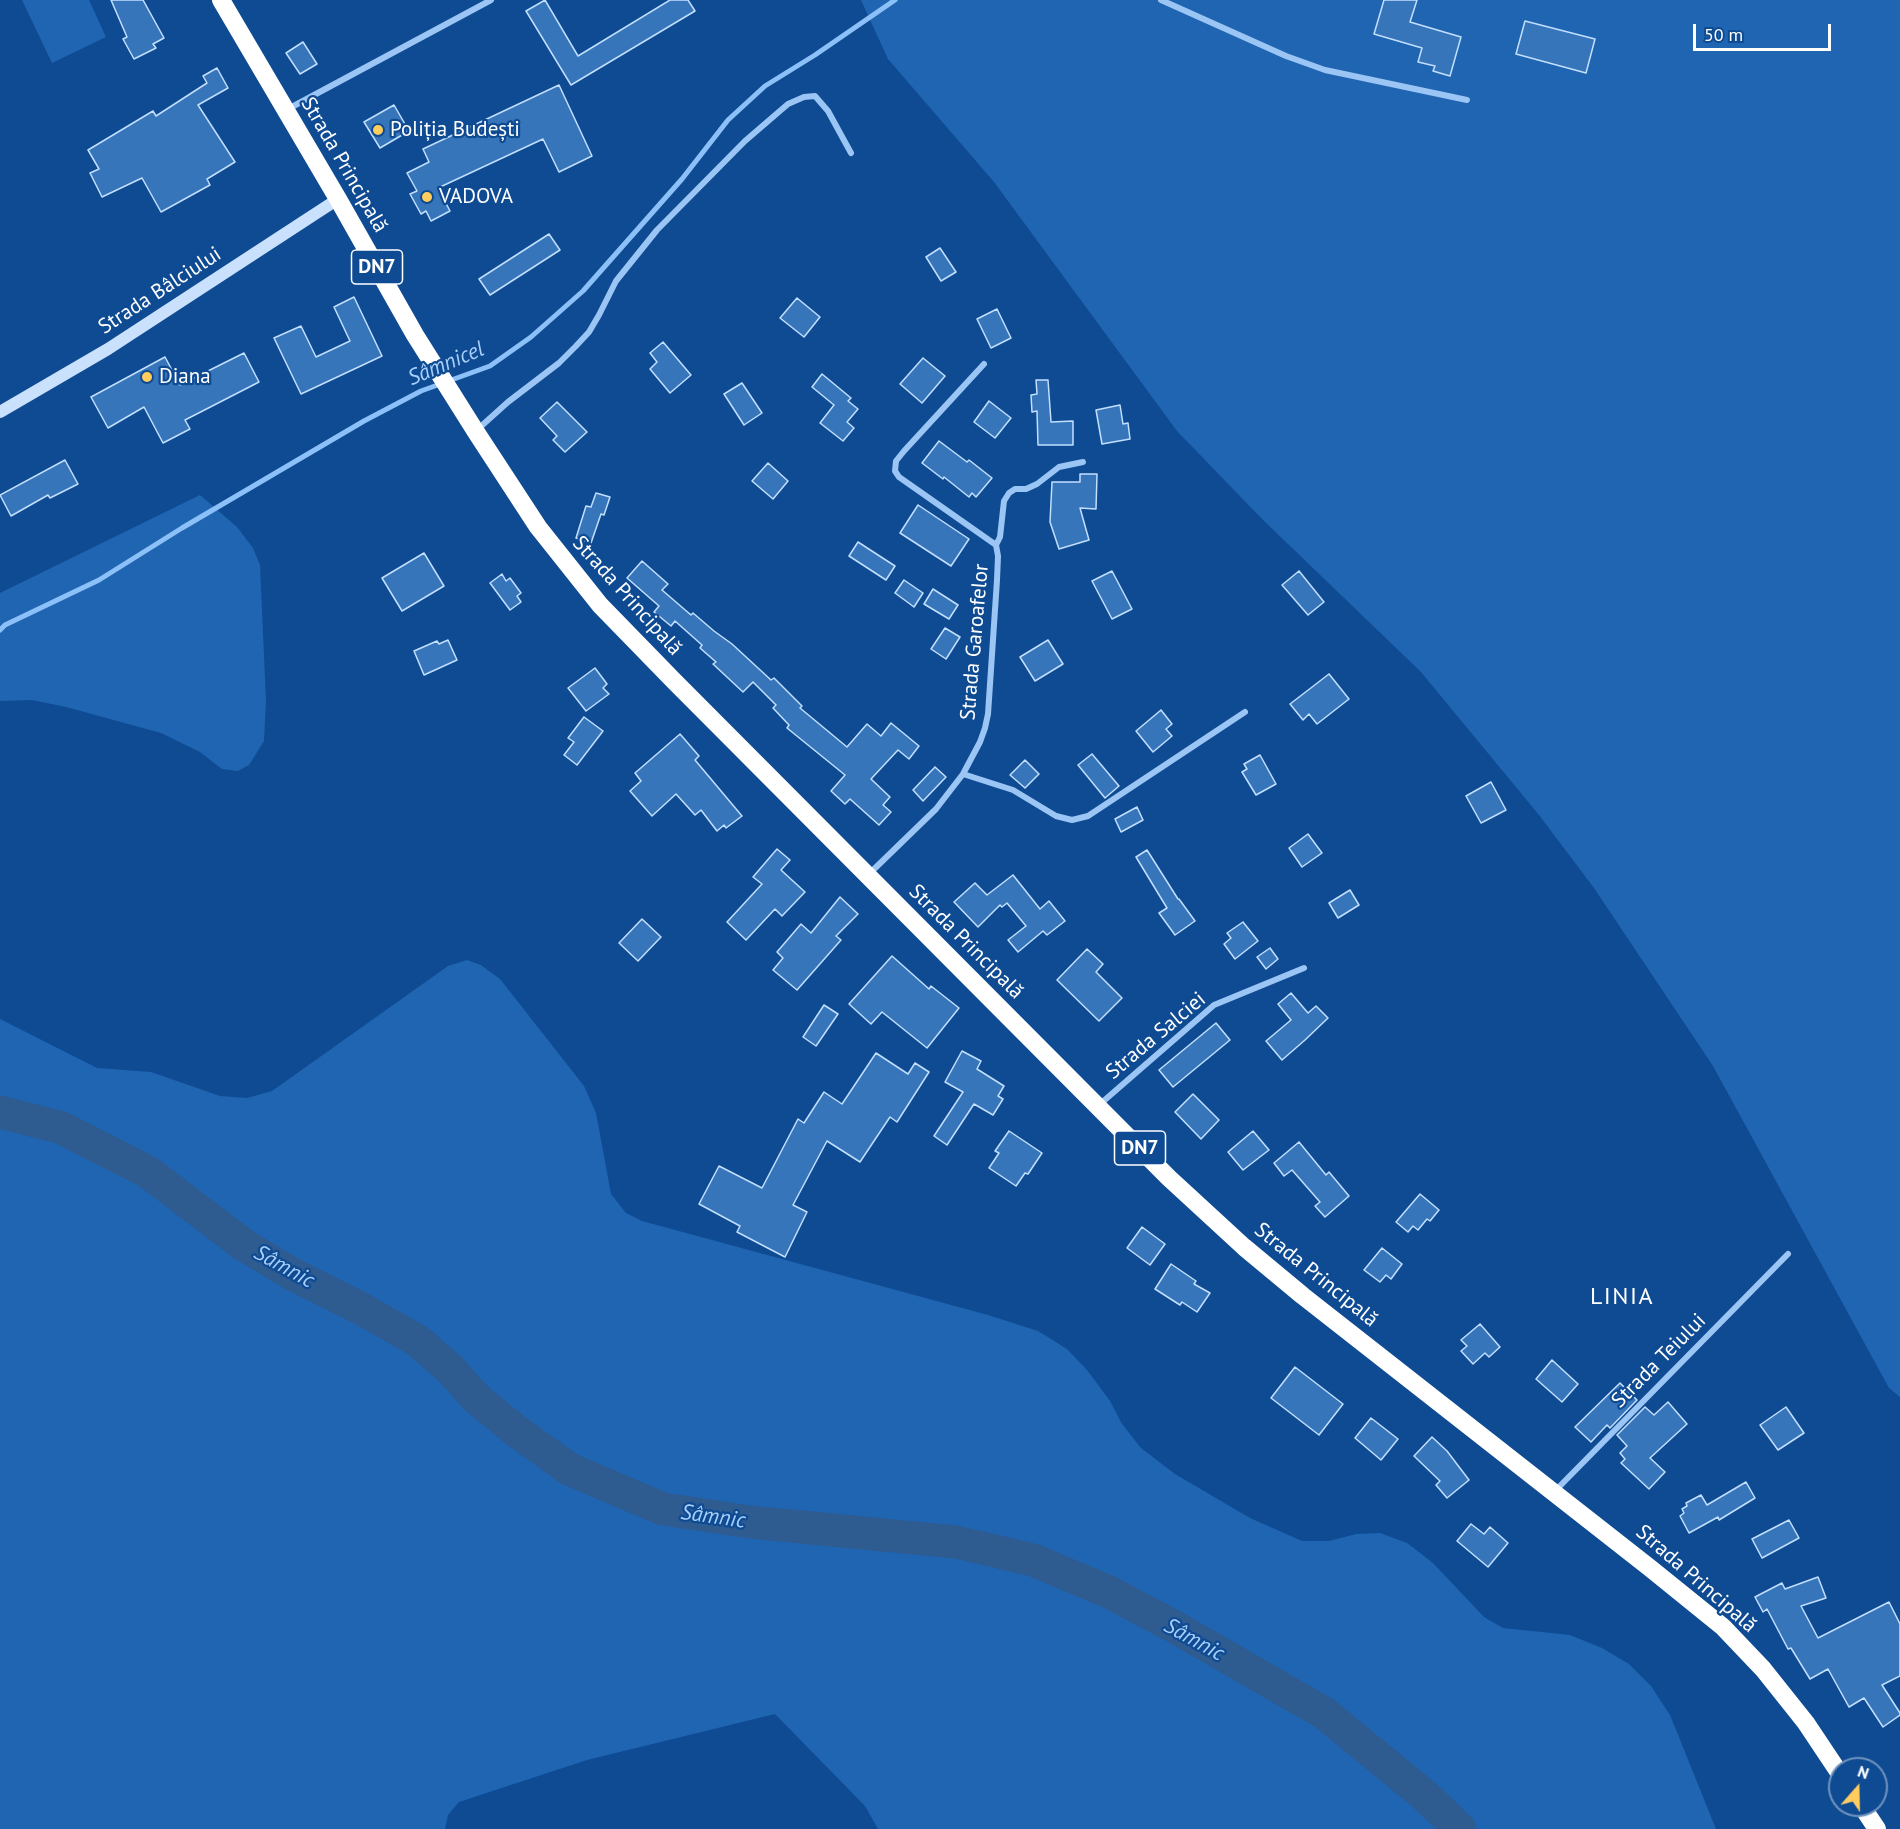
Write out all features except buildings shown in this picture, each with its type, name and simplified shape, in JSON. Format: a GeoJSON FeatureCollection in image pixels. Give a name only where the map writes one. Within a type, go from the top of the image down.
{"type":"FeatureCollection","features":[{"type":"Feature","properties":{"kind":"highway","name":"Strada Principală"},"geometry":{"type":"LineString","coordinates":[[221,0],[415,334],[476,432],[538,527],[600,605],[659,667],[1169,1178],[1244,1247],[1303,1296],[1723,1627],[1770,1678],[1806,1723],[1829,1757]]}},
{"type":"Feature","properties":{"kind":"main road","name":"Strada Bâlciului"},"geometry":{"type":"LineString","coordinates":[[0,412],[108,349],[338,199]]}},
{"type":"Feature","properties":{"kind":"street"},"geometry":{"type":"LineString","coordinates":[[286,110],[491,0]]}},
{"type":"Feature","properties":{"kind":"street"},"geometry":{"type":"LineString","coordinates":[[1161,0],[1286,56],[1325,70],[1467,100]]}},
{"type":"Feature","properties":{"kind":"street"},"geometry":{"type":"LineString","coordinates":[[476,432],[576,346],[589,332],[616,281],[657,230],[745,141],[788,104],[804,97],[815,96],[828,111],[851,153]]}},
{"type":"Feature","properties":{"kind":"street","name":"Strada Garoafelor"},"geometry":{"type":"LineString","coordinates":[[984,364],[904,451],[896,461],[895,471],[899,477],[996,545]]}},
{"type":"Feature","properties":{"kind":"street","name":"Strada Garoafelor"},"geometry":{"type":"LineString","coordinates":[[868,875],[936,809],[963,774],[980,742],[988,714],[998,572],[996,545],[1000,537],[1004,501],[1015,489],[1026,489],[1037,484],[1059,467],[1083,462]]}},
{"type":"Feature","properties":{"kind":"street"},"geometry":{"type":"LineString","coordinates":[[963,774],[1012,790],[1056,816],[1072,820],[1088,816],[1245,712]]}},
{"type":"Feature","properties":{"kind":"street","name":"Strada Salciei"},"geometry":{"type":"LineString","coordinates":[[1098,1106],[1214,1005],[1304,968]]}},
{"type":"Feature","properties":{"kind":"street","name":"Strada Teiului"},"geometry":{"type":"LineString","coordinates":[[1554,1492],[1788,1254]]}},
{"type":"Feature","properties":{"kind":"shaded area"},"geometry":{"type":"Polygon","coordinates":[[[22,0],[89,0],[106,37],[52,63],[22,0]]]}},
{"type":"Feature","properties":{"kind":"shaded area"},"geometry":{"type":"Polygon","coordinates":[[[861,0],[1900,0],[1900,1397],[1889,1388],[1713,1066],[1594,888],[1539,815],[1421,672],[1262,519],[1177,431],[994,182],[888,59],[861,0]]]}},
{"type":"Feature","properties":{"kind":"shaded area"},"geometry":{"type":"Polygon","coordinates":[[[200,495],[237,527],[253,548],[260,565],[266,701],[264,741],[249,765],[238,771],[222,769],[200,752],[161,733],[66,707],[32,700],[0,701],[0,593],[200,495]]]}},
{"type":"Feature","properties":{"kind":"shaded area"},"geometry":{"type":"Polygon","coordinates":[[[467,960],[481,965],[500,979],[584,1086],[596,1113],[611,1194],[626,1213],[642,1221],[988,1315],[1038,1331],[1067,1349],[1087,1370],[1110,1401],[1122,1424],[1141,1448],[1175,1474],[1250,1518],[1302,1541],[1329,1541],[1356,1534],[1380,1533],[1407,1543],[1433,1563],[1484,1617],[1503,1628],[1570,1635],[1602,1648],[1629,1664],[1651,1686],[1670,1715],[1716,1829],[878,1829],[865,1806],[775,1714],[587,1760],[459,1802],[448,1815],[445,1829],[0,1829],[0,1019],[97,1068],[151,1072],[220,1096],[247,1098],[272,1091],[448,966],[467,960]]]}},
{"type":"Feature","properties":{"kind":"waterway","name":"Sâmnicel"},"geometry":{"type":"LineString","coordinates":[[0,630],[5,625],[99,580],[182,528],[364,421],[421,391],[490,366],[531,337],[583,291],[682,179],[728,120],[765,86],[895,0]]}},
{"type":"Feature","properties":{"kind":"waterway","name":"Sâmnic"},"geometry":{"type":"LineString","coordinates":[[0,1112],[62,1128],[148,1172],[244,1245],[292,1274],[360,1308],[418,1341],[451,1370],[476,1398],[569,1469],[663,1509],[750,1522],[956,1542],[1033,1560],[1109,1592],[1324,1713],[1423,1794],[1460,1829]]}},
{"type":"Feature","properties":{"kind":"place","name":"Poliția Budești"},"geometry":{"type":"Point","coordinates":[378,130]}},
{"type":"Feature","properties":{"kind":"place","name":"VADOVA"},"geometry":{"type":"Point","coordinates":[427,197]}},
{"type":"Feature","properties":{"kind":"place","name":"Diana"},"geometry":{"type":"Point","coordinates":[147,377]}},
{"type":"Feature","properties":{"kind":"district","name":"LINIA"},"geometry":{"type":"Point","coordinates":[1622,1297]}}]}
